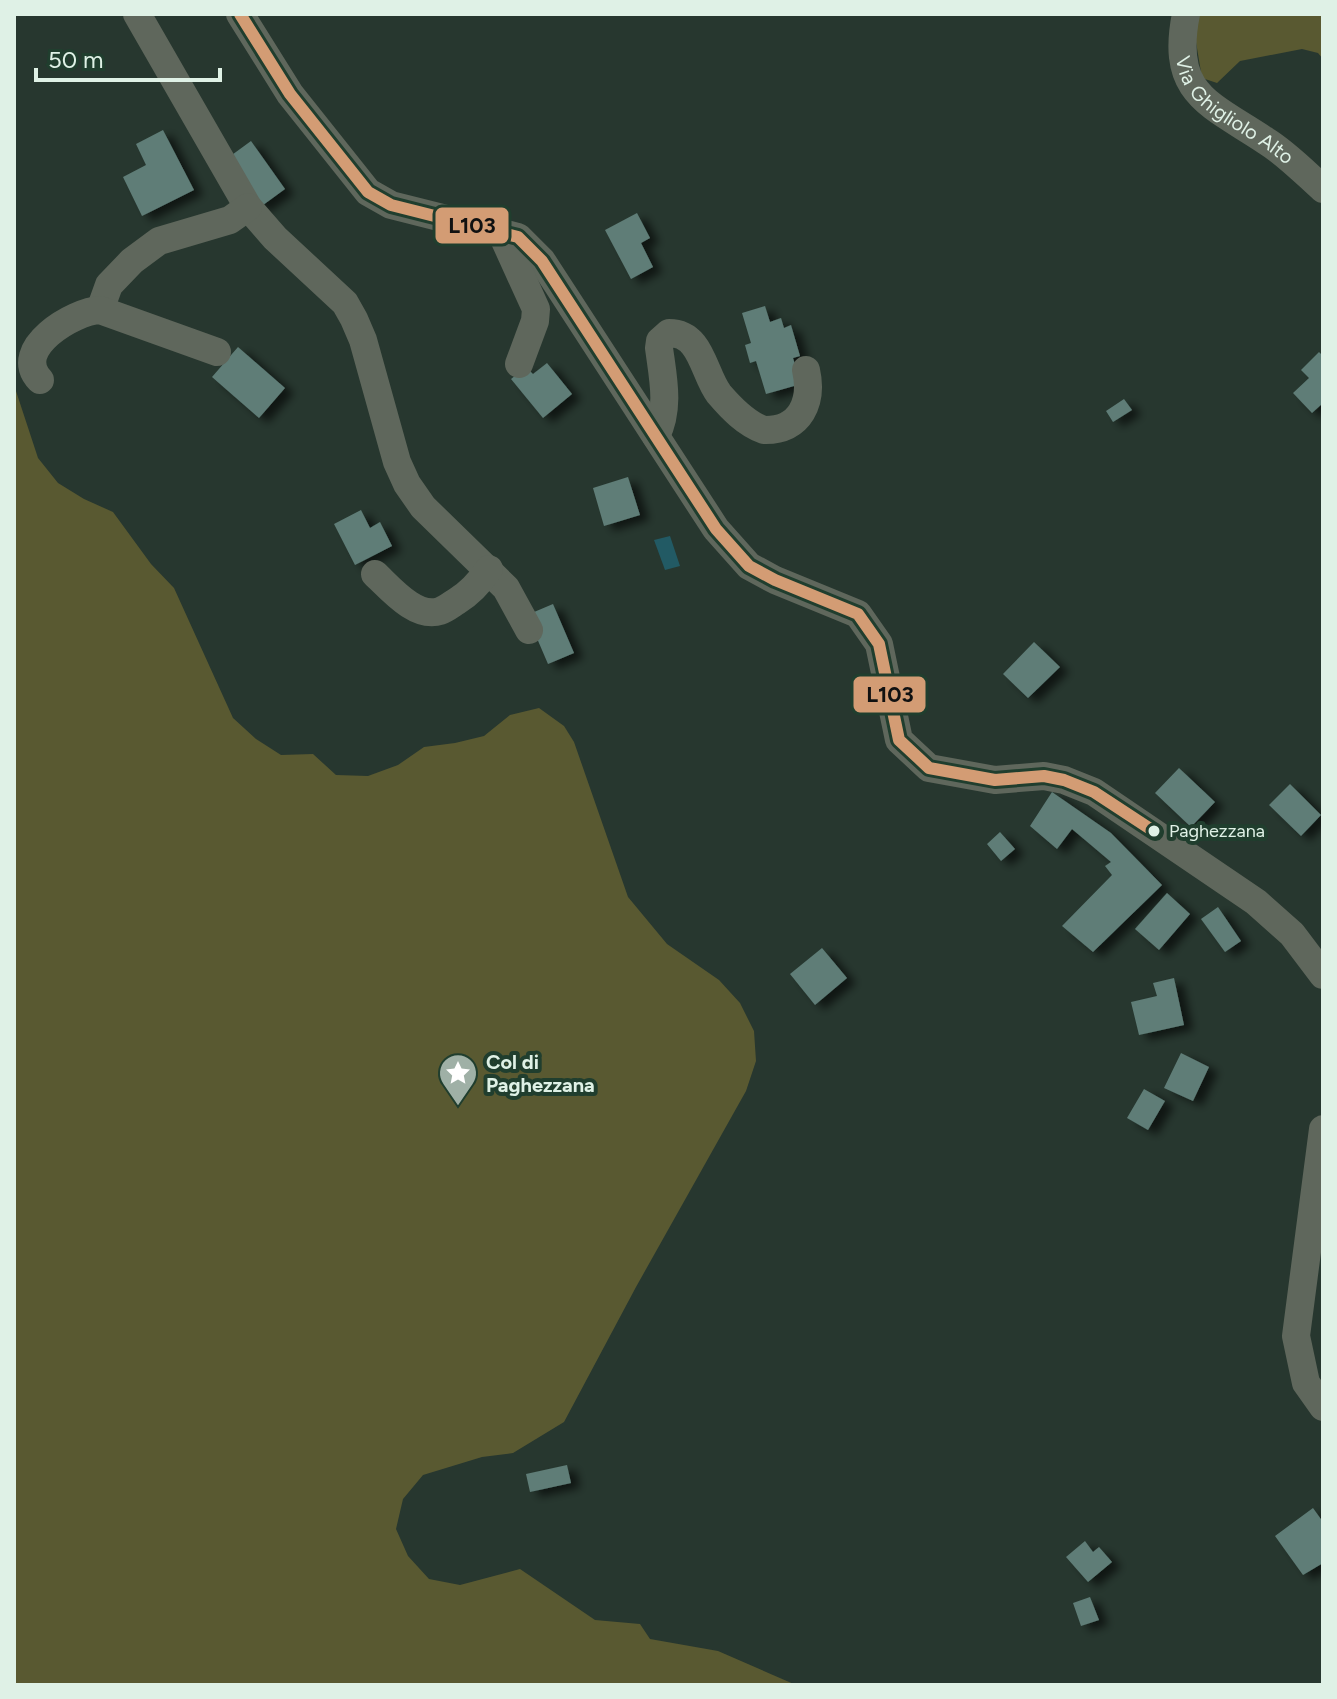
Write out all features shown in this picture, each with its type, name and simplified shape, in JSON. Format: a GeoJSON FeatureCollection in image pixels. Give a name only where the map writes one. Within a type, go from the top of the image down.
{"type":"FeatureCollection","features":[{"type":"Feature","properties":{"kind":"street"},"geometry":{"type":"LineString","coordinates":[[137,14],[248,207],[275,238],[345,303],[363,340],[397,462],[407,484],[423,507],[506,588],[529,630]]}},
{"type":"Feature","properties":{"kind":"street"},"geometry":{"type":"LineString","coordinates":[[240,14],[290,94],[368,192],[391,205],[518,237],[542,261],[716,529],[749,566],[858,614],[879,644],[899,740],[929,768],[995,780],[1044,776],[1094,792],[1256,902],[1292,934],[1323,975]]}},
{"type":"Feature","properties":{"kind":"street","name":"Via Ghigliolo Alto"},"geometry":{"type":"LineString","coordinates":[[1186,14],[1182,35],[1183,60],[1191,86],[1227,117],[1270,143],[1323,189]]}},
{"type":"Feature","properties":{"kind":"street"},"geometry":{"type":"LineString","coordinates":[[100,310],[109,285],[132,261],[159,241],[230,220],[248,207]]}},
{"type":"Feature","properties":{"kind":"street"},"geometry":{"type":"LineString","coordinates":[[501,232],[536,309],[535,321],[519,364]]}},
{"type":"Feature","properties":{"kind":"street"},"geometry":{"type":"LineString","coordinates":[[40,380],[35,375],[35,357],[49,333],[67,320],[88,311],[100,310],[217,352]]}},
{"type":"Feature","properties":{"kind":"street"},"geometry":{"type":"LineString","coordinates":[[656,436],[662,425],[666,402],[659,348],[660,341],[669,333],[685,336],[691,342],[700,352],[718,392],[738,413],[764,430],[782,427],[803,412],[808,402],[806,370]]}},
{"type":"Feature","properties":{"kind":"street"},"geometry":{"type":"LineString","coordinates":[[375,574],[399,598],[423,610],[439,612],[463,597],[489,569]]}},
{"type":"Feature","properties":{"kind":"street"},"geometry":{"type":"LineString","coordinates":[[1323,1129],[1296,1336],[1306,1383],[1323,1407]]}},
{"type":"Feature","properties":{"kind":"shaded area"},"geometry":{"type":"Polygon","coordinates":[[[1195,14],[1323,14],[1323,59],[1318,53],[1302,49],[1240,61],[1217,83],[1202,78],[1192,18],[1195,14]]]}},
{"type":"Feature","properties":{"kind":"shaded area"},"geometry":{"type":"Polygon","coordinates":[[[14,385],[38,458],[58,483],[113,512],[151,564],[174,588],[233,718],[256,739],[281,755],[313,754],[336,775],[368,776],[398,765],[424,747],[484,736],[510,715],[539,708],[564,726],[574,742],[628,897],[667,944],[719,980],[740,1003],[754,1031],[756,1061],[746,1091],[564,1422],[513,1453],[482,1457],[423,1475],[403,1499],[396,1529],[408,1556],[429,1579],[460,1585],[520,1569],[595,1620],[640,1624],[650,1639],[718,1651],[796,1685],[14,1685],[14,385]]]}},
{"type":"Feature","properties":{"kind":"water"},"geometry":{"type":"Polygon","coordinates":[[[670,536],[680,566],[665,570],[654,540],[670,536]]]}},
{"type":"Feature","properties":{"kind":"building"},"geometry":{"type":"Polygon","coordinates":[[[163,130],[194,190],[142,216],[123,177],[146,165],[136,144],[163,130]]]}},
{"type":"Feature","properties":{"kind":"building"},"geometry":{"type":"Polygon","coordinates":[[[251,141],[285,189],[259,208],[225,160],[251,141]]]}},
{"type":"Feature","properties":{"kind":"building"},"geometry":{"type":"Polygon","coordinates":[[[637,213],[650,238],[641,243],[653,267],[631,279],[605,230],[637,213]]]}},
{"type":"Feature","properties":{"kind":"building"},"geometry":{"type":"Polygon","coordinates":[[[765,306],[770,322],[781,318],[784,328],[791,325],[800,356],[793,358],[801,384],[766,394],[756,361],[750,363],[745,345],[751,343],[742,313],[765,306]]]}},
{"type":"Feature","properties":{"kind":"building"},"geometry":{"type":"Polygon","coordinates":[[[238,347],[285,388],[259,418],[212,377],[238,347]]]}},
{"type":"Feature","properties":{"kind":"building"},"geometry":{"type":"Polygon","coordinates":[[[1319,352],[1323,356],[1323,403],[1312,413],[1293,393],[1309,378],[1301,370],[1319,352]]]}},
{"type":"Feature","properties":{"kind":"building"},"geometry":{"type":"Polygon","coordinates":[[[547,363],[572,394],[543,418],[511,379],[526,367],[533,374],[547,363]]]}},
{"type":"Feature","properties":{"kind":"building"},"geometry":{"type":"Polygon","coordinates":[[[1124,399],[1132,410],[1113,422],[1106,411],[1124,399]]]}},
{"type":"Feature","properties":{"kind":"building"},"geometry":{"type":"Polygon","coordinates":[[[628,477],[640,515],[604,526],[593,488],[628,477]]]}},
{"type":"Feature","properties":{"kind":"building"},"geometry":{"type":"Polygon","coordinates":[[[361,510],[370,528],[380,522],[392,546],[355,565],[334,524],[361,510]]]}},
{"type":"Feature","properties":{"kind":"building"},"geometry":{"type":"Polygon","coordinates":[[[553,604],[574,653],[548,664],[527,615],[553,604]]]}},
{"type":"Feature","properties":{"kind":"building"},"geometry":{"type":"Polygon","coordinates":[[[1034,642],[1060,667],[1028,698],[1003,674],[1034,642]]]}},
{"type":"Feature","properties":{"kind":"building"},"geometry":{"type":"Polygon","coordinates":[[[1179,768],[1215,802],[1191,827],[1155,793],[1179,768]]]}},
{"type":"Feature","properties":{"kind":"building"},"geometry":{"type":"Polygon","coordinates":[[[1290,784],[1321,815],[1301,836],[1269,805],[1290,784]]]}},
{"type":"Feature","properties":{"kind":"building"},"geometry":{"type":"Polygon","coordinates":[[[1052,792],[1111,833],[1162,885],[1093,952],[1062,926],[1112,875],[1105,866],[1111,862],[1072,829],[1057,849],[1030,826],[1052,792]]]}},
{"type":"Feature","properties":{"kind":"building"},"geometry":{"type":"Polygon","coordinates":[[[1000,832],[1015,849],[1001,861],[987,844],[1000,832]]]}},
{"type":"Feature","properties":{"kind":"building"},"geometry":{"type":"Polygon","coordinates":[[[1167,893],[1190,914],[1159,950],[1135,929],[1167,893]]]}},
{"type":"Feature","properties":{"kind":"building"},"geometry":{"type":"Polygon","coordinates":[[[1218,907],[1241,941],[1225,952],[1201,919],[1218,907]]]}},
{"type":"Feature","properties":{"kind":"building"},"geometry":{"type":"Polygon","coordinates":[[[822,948],[847,978],[815,1005],[790,974],[822,948]]]}},
{"type":"Feature","properties":{"kind":"building"},"geometry":{"type":"Polygon","coordinates":[[[1174,978],[1184,1025],[1139,1035],[1131,1002],[1157,996],[1153,983],[1174,978]]]}},
{"type":"Feature","properties":{"kind":"building"},"geometry":{"type":"Polygon","coordinates":[[[1181,1053],[1209,1067],[1193,1101],[1164,1088],[1181,1053]]]}},
{"type":"Feature","properties":{"kind":"building"},"geometry":{"type":"Polygon","coordinates":[[[1144,1089],[1165,1101],[1148,1130],[1127,1118],[1144,1089]]]}},
{"type":"Feature","properties":{"kind":"building"},"geometry":{"type":"Polygon","coordinates":[[[567,1465],[571,1483],[530,1492],[526,1474],[567,1465]]]}},
{"type":"Feature","properties":{"kind":"building"},"geometry":{"type":"Polygon","coordinates":[[[1313,1508],[1323,1522],[1323,1563],[1303,1575],[1275,1536],[1313,1508]]]}},
{"type":"Feature","properties":{"kind":"building"},"geometry":{"type":"Polygon","coordinates":[[[1085,1541],[1093,1552],[1099,1547],[1112,1562],[1088,1582],[1066,1557],[1085,1541]]]}},
{"type":"Feature","properties":{"kind":"building"},"geometry":{"type":"Polygon","coordinates":[[[1090,1597],[1099,1620],[1081,1626],[1073,1603],[1090,1597]]]}},
{"type":"Feature","properties":{"kind":"transit line","name":"L103"},"geometry":{"type":"LineString","coordinates":[[240,14],[290,94],[368,192],[391,205],[518,237],[542,261],[716,529],[749,566],[858,614],[879,644],[899,740],[929,768],[995,780],[1044,776],[1064,780],[1094,792],[1155,832]]}},
{"type":"Feature","properties":{"kind":"place","name":"Paghezzana"},"geometry":{"type":"Point","coordinates":[1154,831]}},
{"type":"Feature","properties":{"kind":"place","name":"Col di Paghezzana"},"geometry":{"type":"Point","coordinates":[458,1107]}}]}
